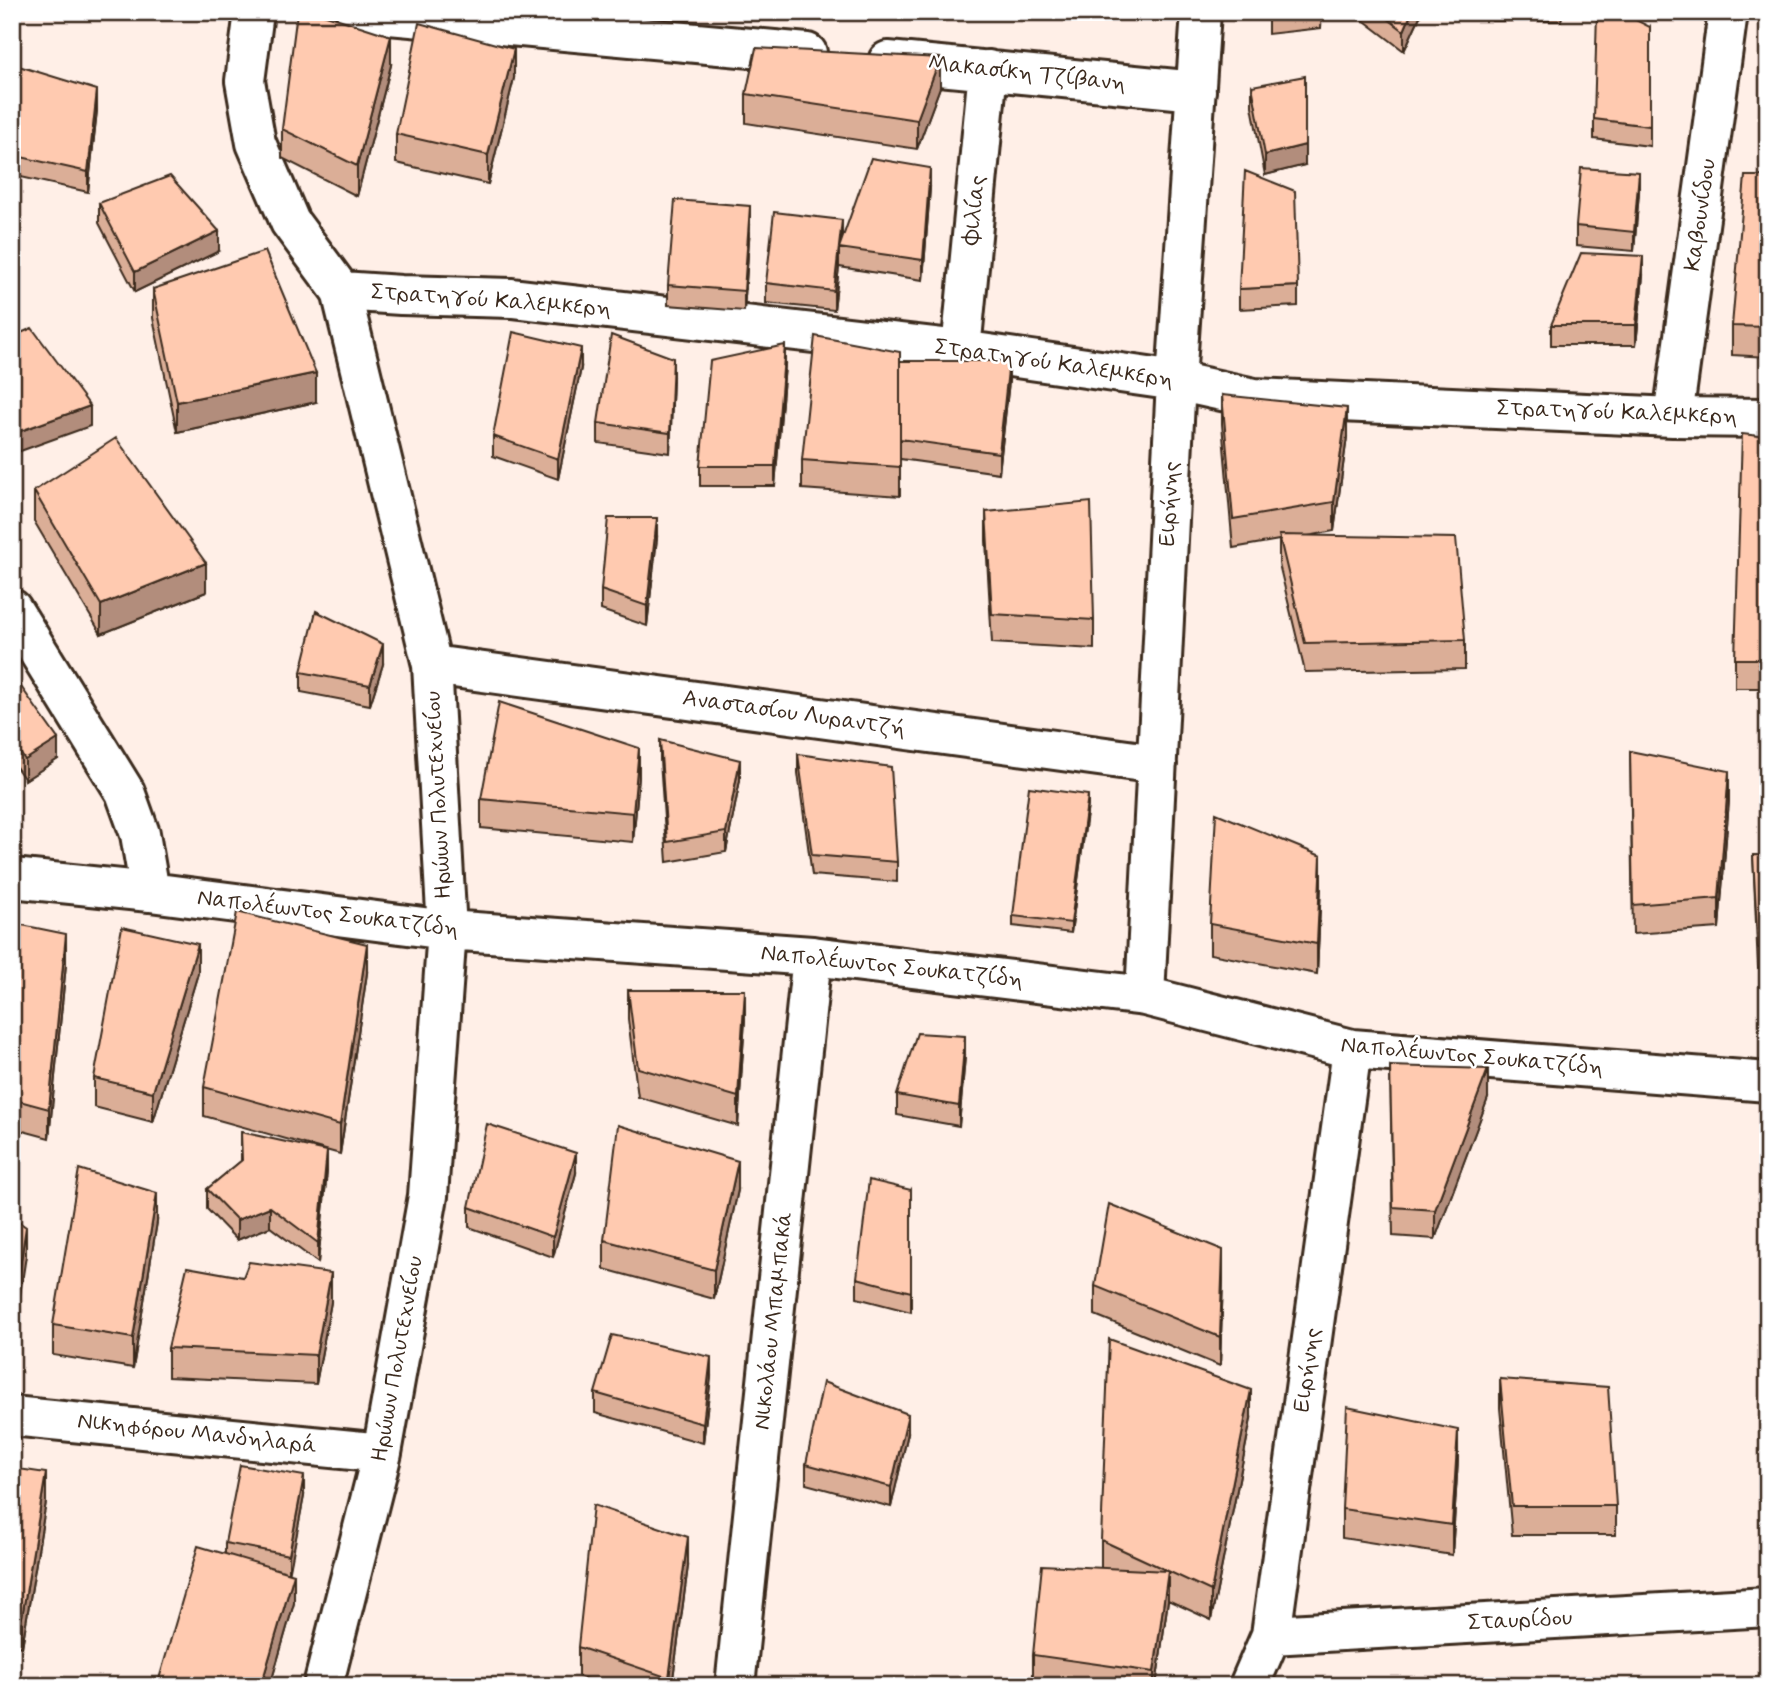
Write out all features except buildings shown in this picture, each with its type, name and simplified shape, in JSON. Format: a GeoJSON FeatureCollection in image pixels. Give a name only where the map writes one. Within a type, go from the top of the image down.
{"type":"FeatureCollection","features":[{"type":"Feature","properties":{"kind":"street","name":"Ηρώων Πολυτεχνείου"},"geometry":{"type":"LineString","coordinates":[[254,12],[245,80],[256,143],[290,222],[341,290],[432,665],[447,930],[428,1196],[382,1453],[323,1686]]}},
{"type":"Feature","properties":{"kind":"street","name":"Μακασίκη Τζίβανη"},"geometry":{"type":"LineString","coordinates":[[356,12],[1196,91]]}},
{"type":"Feature","properties":{"kind":"street","name":"Ειρήνης"},"geometry":{"type":"LineString","coordinates":[[1145,996],[1176,381],[1201,12]]}},
{"type":"Feature","properties":{"kind":"street","name":"Καβουνίδου"},"geometry":{"type":"LineString","coordinates":[[1673,417],[1728,12]]}},
{"type":"Feature","properties":{"kind":"street","name":"Φιλίας"},"geometry":{"type":"LineString","coordinates":[[961,350],[988,70]]}},
{"type":"Feature","properties":{"kind":"street","name":"Στρατηγού Καλεμκερη"},"geometry":{"type":"LineString","coordinates":[[341,290],[401,295],[512,298],[961,350],[1176,381],[1254,398],[1673,417],[1768,418]]}},
{"type":"Feature","properties":{"kind":"street"},"geometry":{"type":"LineString","coordinates":[[12,609],[125,792],[140,834],[150,891]]}},
{"type":"Feature","properties":{"kind":"street","name":"Αναστασίου Λυραντζή"},"geometry":{"type":"LineString","coordinates":[[432,665],[1157,764]]}},
{"type":"Feature","properties":{"kind":"street","name":"Ναπολέωντος Σουκατζίδη"},"geometry":{"type":"LineString","coordinates":[[12,878],[150,891],[447,930],[812,956],[1145,996],[1352,1049],[1768,1082]]}},
{"type":"Feature","properties":{"kind":"street","name":"Νικολάου Μπαμπακά"},"geometry":{"type":"LineString","coordinates":[[735,1686],[812,956]]}},
{"type":"Feature","properties":{"kind":"street","name":"Ειρήνης"},"geometry":{"type":"LineString","coordinates":[[1249,1686],[1271,1635],[1352,1049]]}},
{"type":"Feature","properties":{"kind":"street","name":"Νικηφόρου Μανδηλαρά"},"geometry":{"type":"LineString","coordinates":[[12,1416],[382,1453]]}},
{"type":"Feature","properties":{"kind":"street","name":"Σταυρίδου"},"geometry":{"type":"LineString","coordinates":[[1271,1635],[1768,1607]]}}]}
